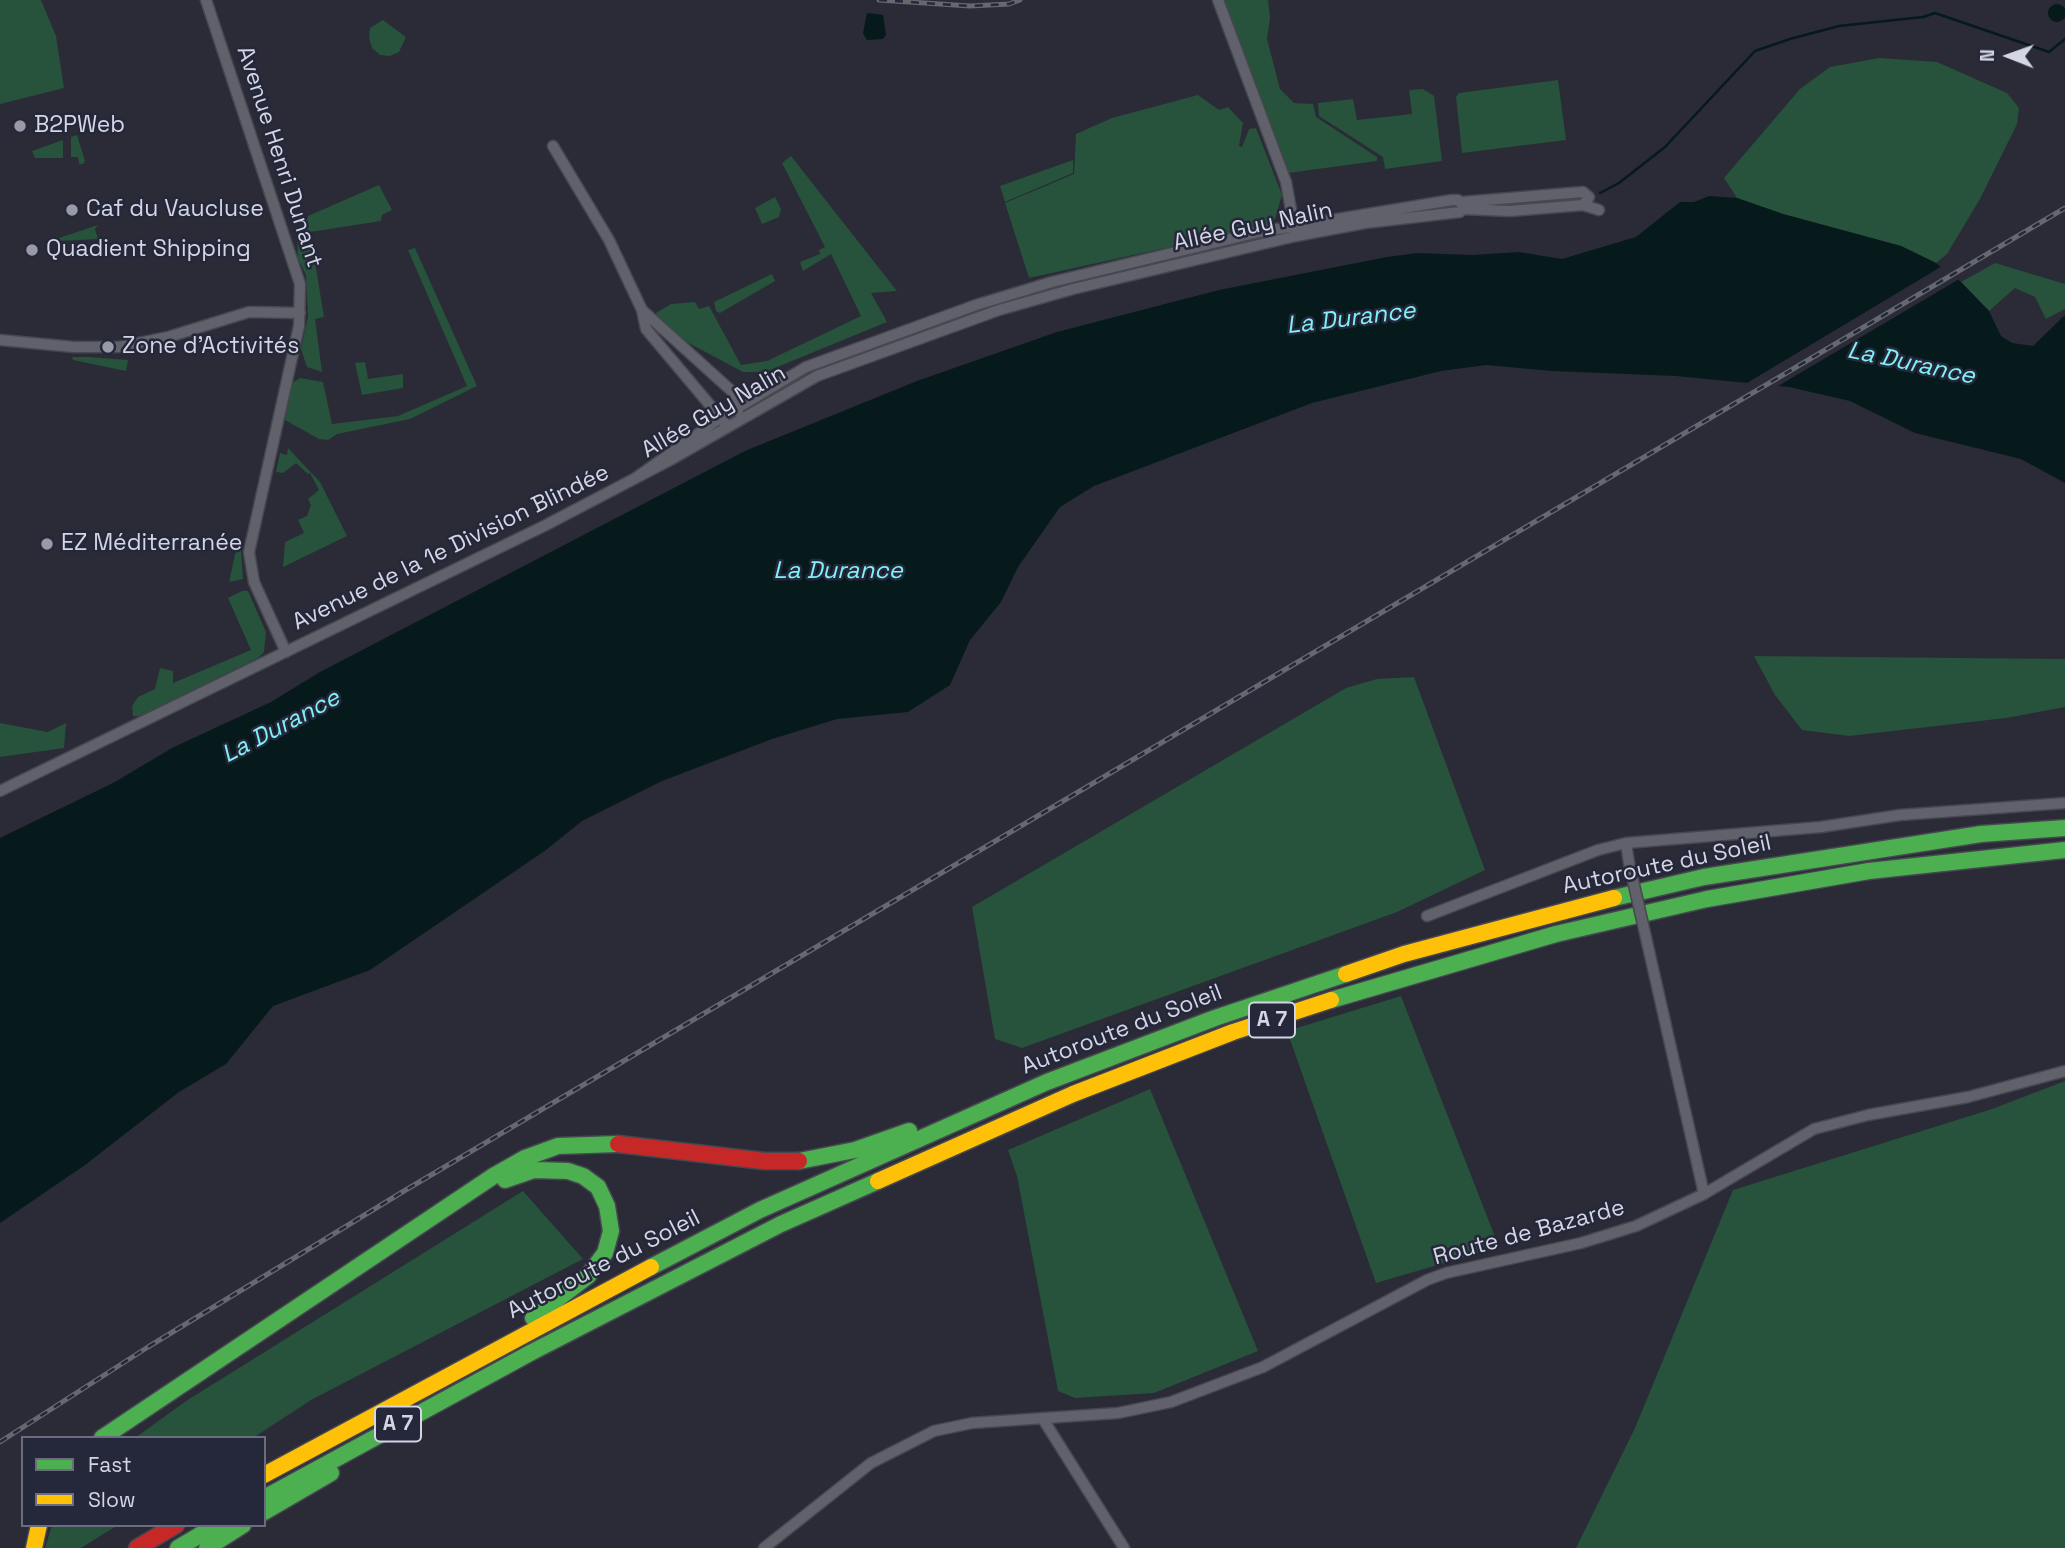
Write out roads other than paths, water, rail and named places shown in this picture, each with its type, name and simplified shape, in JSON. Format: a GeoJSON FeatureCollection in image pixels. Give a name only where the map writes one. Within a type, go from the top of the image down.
{"type":"FeatureCollection","features":[{"type":"Feature","properties":{"kind":"highway","name":"Autoroute du Soleil"},"geometry":{"type":"LineString","coordinates":[[266,1474],[495,1348],[760,1210],[1048,1082],[1214,1018],[1391,958],[1551,913],[1704,877],[1981,834],[2065,828]]}},
{"type":"Feature","properties":{"kind":"highway","name":"Autoroute du Soleil"},"geometry":{"type":"LineString","coordinates":[[266,1497],[532,1353],[781,1224],[1073,1094],[1245,1028],[1409,975],[1556,934],[1707,899],[1869,871],[2065,850]]}},
{"type":"Feature","properties":{"kind":"highway"},"geometry":{"type":"LineString","coordinates":[[105,1436],[495,1175],[526,1158],[558,1146],[605,1142],[764,1161],[797,1161],[889,1140],[1002,1092],[1048,1082]]}},
{"type":"Feature","properties":{"kind":"highway"},"geometry":{"type":"LineString","coordinates":[[120,1436],[499,1183],[534,1170],[551,1168],[583,1176],[598,1187],[607,1206],[611,1231],[605,1253],[588,1276],[495,1348]]}},
{"type":"Feature","properties":{"kind":"highway"},"geometry":{"type":"LineString","coordinates":[[266,1511],[459,1403],[532,1353]]}},
{"type":"Feature","properties":{"kind":"highway"},"geometry":{"type":"LineString","coordinates":[[26,1548],[31,1527]]}},
{"type":"Feature","properties":{"kind":"highway"},"geometry":{"type":"LineString","coordinates":[[34,1548],[39,1527]]}},
{"type":"Feature","properties":{"kind":"highway"},"geometry":{"type":"LineString","coordinates":[[137,1548],[173,1527]]}},
{"type":"Feature","properties":{"kind":"highway"},"geometry":{"type":"LineString","coordinates":[[178,1548],[214,1527]]}},
{"type":"Feature","properties":{"kind":"highway"},"geometry":{"type":"LineString","coordinates":[[207,1548],[240,1527]]}},
{"type":"Feature","properties":{"kind":"street","name":"Avenue Henri Dunant"},"geometry":{"type":"LineString","coordinates":[[206,0],[300,284],[300,313],[249,552],[258,593],[286,652]]}},
{"type":"Feature","properties":{"kind":"street"},"geometry":{"type":"LineString","coordinates":[[1218,0],[1286,182],[1295,231]]}},
{"type":"Feature","properties":{"kind":"street"},"geometry":{"type":"LineString","coordinates":[[553,146],[609,240],[642,310],[646,329],[696,384],[711,410],[728,421],[738,407],[735,394],[642,310]]}},
{"type":"Feature","properties":{"kind":"street","name":"Allée Guy Nalin"},"geometry":{"type":"LineString","coordinates":[[634,479],[704,430],[728,421],[738,407],[831,357],[1000,298],[1185,248],[1463,206],[1510,211],[1583,205],[1599,210]]}},
{"type":"Feature","properties":{"kind":"street","name":"Allée Guy Nalin"},"geometry":{"type":"LineString","coordinates":[[634,479],[728,421],[817,376],[999,310],[1295,231]]}},
{"type":"Feature","properties":{"kind":"street"},"geometry":{"type":"LineString","coordinates":[[0,340],[74,347],[119,346],[168,337],[249,312],[300,313]]}},
{"type":"Feature","properties":{"kind":"street"},"geometry":{"type":"LineString","coordinates":[[735,394],[759,394]]}},
{"type":"Feature","properties":{"kind":"street"},"geometry":{"type":"LineString","coordinates":[[704,430],[711,410]]}},
{"type":"Feature","properties":{"kind":"street","name":"Avenue de la 1e Division Blindée"},"geometry":{"type":"LineString","coordinates":[[0,791],[634,479]]}},
{"type":"Feature","properties":{"kind":"street"},"geometry":{"type":"LineString","coordinates":[[1427,916],[1598,850],[1626,843],[1821,827],[1900,815],[2065,803]]}},
{"type":"Feature","properties":{"kind":"street"},"geometry":{"type":"LineString","coordinates":[[1626,843],[1704,1194]]}},
{"type":"Feature","properties":{"kind":"street","name":"Route de Bazarde"},"geometry":{"type":"LineString","coordinates":[[764,1548],[871,1463],[934,1431],[972,1423],[1135,1411],[1208,1390],[1272,1363],[1427,1280],[1618,1232],[1704,1194],[1814,1129],[1868,1115],[1968,1097],[2065,1071]]}},
{"type":"Feature","properties":{"kind":"street"},"geometry":{"type":"LineString","coordinates":[[1043,1419],[1124,1548]]}},
{"type":"Feature","properties":{"kind":"water"},"geometry":{"type":"Polygon","coordinates":[[[2053,4],[2061,4],[2066,13],[2064,20],[2053,22],[2048,17],[2048,9],[2053,4]]]}},
{"type":"Feature","properties":{"kind":"water"},"geometry":{"type":"Polygon","coordinates":[[[867,13],[883,15],[886,35],[883,39],[867,40],[863,33],[867,13]]]}},
{"type":"Feature","properties":{"kind":"water","name":"La Durance"},"geometry":{"type":"Polygon","coordinates":[[[1709,196],[1737,198],[1783,214],[1901,246],[1936,263],[1961,282],[1989,311],[2001,336],[2012,343],[2033,346],[2065,315],[2065,483],[2021,459],[1915,433],[1850,401],[1789,387],[1676,376],[1552,371],[1486,365],[1441,371],[1312,403],[1094,486],[1060,507],[1018,567],[1001,602],[970,640],[950,685],[908,712],[837,719],[772,739],[662,781],[582,821],[546,850],[370,970],[273,1006],[226,1064],[179,1092],[85,1165],[0,1223],[0,838],[115,782],[172,748],[271,702],[320,672],[745,451],[917,381],[1057,332],[1219,290],[1387,257],[1417,253],[1472,255],[1519,252],[1562,259],[1636,237],[1680,202],[1694,202],[1709,196]]]}},
{"type":"Feature","properties":{"kind":"waterway"},"geometry":{"type":"LineString","coordinates":[[1600,193],[1619,183],[1665,147],[1755,51],[1790,39],[1839,26],[1923,17],[1935,13],[2049,52],[2065,39]]}},
{"type":"Feature","properties":{"kind":"railway"},"geometry":{"type":"LineString","coordinates":[[879,0],[970,6],[1009,4],[1020,0]]}},
{"type":"Feature","properties":{"kind":"railway"},"geometry":{"type":"LineString","coordinates":[[0,1442],[148,1347],[404,1191],[2065,208]]}},
{"type":"Feature","properties":{"kind":"place","name":"B2PWeb"},"geometry":{"type":"Point","coordinates":[20,126]}},
{"type":"Feature","properties":{"kind":"place","name":"Caf du Vaucluse"},"geometry":{"type":"Point","coordinates":[72,210]}},
{"type":"Feature","properties":{"kind":"place","name":"Quadient Shipping"},"geometry":{"type":"Point","coordinates":[32,250]}},
{"type":"Feature","properties":{"kind":"place","name":"Zone d'Activités"},"geometry":{"type":"Point","coordinates":[108,347]}},
{"type":"Feature","properties":{"kind":"place","name":"EZ Méditerranée"},"geometry":{"type":"Point","coordinates":[47,544]}}]}
